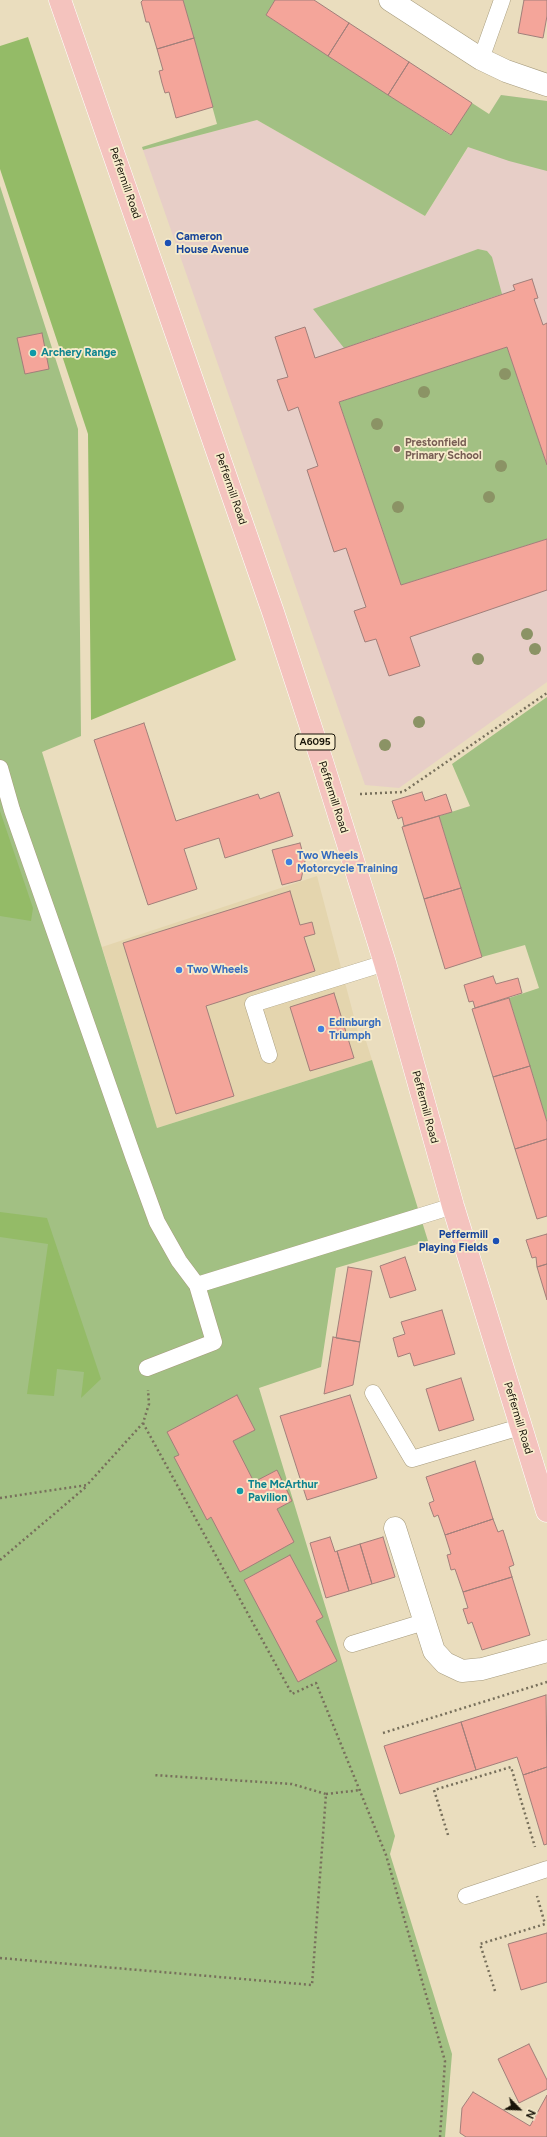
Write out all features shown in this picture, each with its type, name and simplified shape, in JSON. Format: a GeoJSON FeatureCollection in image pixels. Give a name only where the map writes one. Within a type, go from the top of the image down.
{"type":"FeatureCollection","features":[{"type":"Feature","properties":{"kind":"main road","name":"Peffermill Road"},"geometry":{"type":"LineString","coordinates":[[60,0],[263,582],[332,795],[385,964],[453,1206],[520,1427],[545,1498]]}},
{"type":"Feature","properties":{"kind":"street"},"geometry":{"type":"LineString","coordinates":[[390,0],[481,59],[506,71],[547,85]]}},
{"type":"Feature","properties":{"kind":"street"},"geometry":{"type":"LineString","coordinates":[[395,1528],[434,1651],[445,1663],[462,1672],[482,1669],[547,1651]]}},
{"type":"Feature","properties":{"kind":"lane"},"geometry":{"type":"LineString","coordinates":[[481,59],[502,0]]}},
{"type":"Feature","properties":{"kind":"lane"},"geometry":{"type":"LineString","coordinates":[[0,768],[12,810],[132,1156],[154,1214],[179,1261],[197,1285],[214,1342],[147,1368]]}},
{"type":"Feature","properties":{"kind":"lane"},"geometry":{"type":"LineString","coordinates":[[269,1055],[253,1004],[385,964]]}},
{"type":"Feature","properties":{"kind":"lane"},"geometry":{"type":"LineString","coordinates":[[197,1285],[453,1206]]}},
{"type":"Feature","properties":{"kind":"lane"},"geometry":{"type":"LineString","coordinates":[[373,1393],[412,1460],[520,1427]]}},
{"type":"Feature","properties":{"kind":"lane"},"geometry":{"type":"LineString","coordinates":[[352,1644],[424,1622]]}},
{"type":"Feature","properties":{"kind":"lane"},"geometry":{"type":"LineString","coordinates":[[466,1896],[540,1872]]}},
{"type":"Feature","properties":{"kind":"path"},"geometry":{"type":"LineString","coordinates":[[332,795],[403,792],[547,693]]}},
{"type":"Feature","properties":{"kind":"path"},"geometry":{"type":"LineString","coordinates":[[0,1560],[87,1486],[143,1423],[149,1404],[147,1368]]}},
{"type":"Feature","properties":{"kind":"path"},"geometry":{"type":"LineString","coordinates":[[143,1423],[292,1694],[316,1683],[361,1790],[386,1855],[445,2061],[440,2137]]}},
{"type":"Feature","properties":{"kind":"path"},"geometry":{"type":"LineString","coordinates":[[0,1498],[87,1486]]}},
{"type":"Feature","properties":{"kind":"path"},"geometry":{"type":"LineString","coordinates":[[383,1733],[547,1682]]}},
{"type":"Feature","properties":{"kind":"path"},"geometry":{"type":"LineString","coordinates":[[448,1835],[434,1790],[511,1767],[540,1872],[545,1924],[480,1944],[495,1991]]}},
{"type":"Feature","properties":{"kind":"path"},"geometry":{"type":"LineString","coordinates":[[153,1775],[292,1784],[326,1794],[361,1790]]}},
{"type":"Feature","properties":{"kind":"path"},"geometry":{"type":"LineString","coordinates":[[0,1958],[312,1984],[326,1794]]}},
{"type":"Feature","properties":{"kind":"shaded area","name":"Prestonfield Primary School"},"geometry":{"type":"Polygon","coordinates":[[[501,95],[547,101],[547,682],[399,788],[365,785],[143,150],[257,120],[425,216],[501,95]]]}},
{"type":"Feature","properties":{"kind":"shaded area"},"geometry":{"type":"Polygon","coordinates":[[[317,876],[358,1032],[366,1041],[372,1060],[157,1128],[102,947],[317,876]]]}},
{"type":"Feature","properties":{"kind":"green space"},"geometry":{"type":"Polygon","coordinates":[[[183,0],[275,0],[266,15],[450,135],[472,103],[489,114],[501,95],[547,101],[547,171],[509,161],[468,147],[425,216],[257,120],[143,150],[142,147],[217,124],[183,0]]]}},
{"type":"Feature","properties":{"kind":"green space"},"geometry":{"type":"Polygon","coordinates":[[[28,37],[236,660],[91,720],[88,434],[0,169],[0,46],[28,37]]]}},
{"type":"Feature","properties":{"kind":"green space"},"geometry":{"type":"Polygon","coordinates":[[[0,186],[78,429],[81,736],[42,752],[157,1128],[372,1060],[428,1241],[336,1268],[321,1367],[259,1388],[395,1836],[390,1854],[452,2054],[445,2137],[0,2137],[0,186]]]}},
{"type":"Feature","properties":{"kind":"green space"},"geometry":{"type":"Polygon","coordinates":[[[478,249],[487,251],[492,257],[502,294],[344,348],[313,309],[478,249]]]}},
{"type":"Feature","properties":{"kind":"green space"},"geometry":{"type":"Polygon","coordinates":[[[507,347],[547,465],[547,539],[401,585],[339,402],[507,347]]]}},
{"type":"Feature","properties":{"kind":"green space"},"geometry":{"type":"Polygon","coordinates":[[[547,697],[547,1122],[509,998],[539,988],[525,945],[482,957],[439,816],[470,806],[452,764],[547,697]]]}},
{"type":"Feature","properties":{"kind":"green space"},"geometry":{"type":"Polygon","coordinates":[[[0,811],[33,908],[31,921],[0,916],[0,811]]]}},
{"type":"Feature","properties":{"kind":"green space"},"geometry":{"type":"Polygon","coordinates":[[[0,1212],[47,1218],[101,1379],[81,1398],[84,1372],[57,1369],[54,1396],[27,1394],[48,1244],[0,1237],[0,1212]]]}},
{"type":"Feature","properties":{"kind":"building"},"geometry":{"type":"Polygon","coordinates":[[[143,0],[183,0],[194,38],[157,49],[149,22],[146,22],[141,2],[143,0]]]}},
{"type":"Feature","properties":{"kind":"building"},"geometry":{"type":"Polygon","coordinates":[[[275,0],[314,0],[349,23],[328,56],[266,15],[275,0]]]}},
{"type":"Feature","properties":{"kind":"building"},"geometry":{"type":"Polygon","coordinates":[[[524,0],[547,0],[547,16],[543,38],[518,33],[524,0]]]}},
{"type":"Feature","properties":{"kind":"building"},"geometry":{"type":"Polygon","coordinates":[[[349,23],[409,62],[388,95],[328,56],[349,23]]]}},
{"type":"Feature","properties":{"kind":"building"},"geometry":{"type":"Polygon","coordinates":[[[194,38],[213,107],[176,118],[169,92],[165,93],[162,83],[159,71],[163,70],[157,49],[194,38]]]}},
{"type":"Feature","properties":{"kind":"building"},"geometry":{"type":"Polygon","coordinates":[[[409,62],[472,103],[451,135],[388,95],[409,62]]]}},
{"type":"Feature","properties":{"kind":"building"},"geometry":{"type":"Polygon","coordinates":[[[532,279],[538,298],[534,299],[543,325],[547,323],[547,465],[507,347],[339,402],[401,585],[547,539],[547,590],[410,637],[420,666],[389,676],[376,639],[365,642],[354,611],[366,607],[346,548],[334,552],[307,470],[318,466],[298,407],[288,411],[277,380],[288,377],[275,337],[305,327],[315,358],[515,290],[513,285],[532,279]]]}},
{"type":"Feature","properties":{"kind":"building","name":"Archery Range"},"geometry":{"type":"Polygon","coordinates":[[[42,333],[49,369],[25,374],[17,338],[42,333]]]}},
{"type":"Feature","properties":{"kind":"building"},"geometry":{"type":"Polygon","coordinates":[[[144,723],[176,821],[258,794],[260,799],[279,792],[293,836],[225,858],[219,838],[184,849],[197,889],[148,905],[94,740],[144,723]]]}},
{"type":"Feature","properties":{"kind":"building"},"geometry":{"type":"Polygon","coordinates":[[[422,792],[425,801],[446,794],[452,812],[404,826],[402,817],[398,819],[392,801],[422,792]]]}},
{"type":"Feature","properties":{"kind":"building"},"geometry":{"type":"Polygon","coordinates":[[[439,816],[461,888],[424,899],[402,827],[439,816]]]}},
{"type":"Feature","properties":{"kind":"building"},"geometry":{"type":"Polygon","coordinates":[[[300,843],[305,861],[301,880],[282,885],[272,850],[300,843]]]}},
{"type":"Feature","properties":{"kind":"building"},"geometry":{"type":"Polygon","coordinates":[[[461,888],[482,957],[445,969],[424,899],[461,888]]]}},
{"type":"Feature","properties":{"kind":"building"},"geometry":{"type":"Polygon","coordinates":[[[290,891],[300,925],[312,922],[315,934],[304,937],[315,971],[206,1006],[234,1096],[176,1114],[123,943],[290,891]]]}},
{"type":"Feature","properties":{"kind":"building"},"geometry":{"type":"Polygon","coordinates":[[[493,976],[496,984],[518,978],[522,993],[475,1008],[473,1001],[469,1002],[464,985],[493,976]]]}},
{"type":"Feature","properties":{"kind":"building"},"geometry":{"type":"Polygon","coordinates":[[[334,993],[354,1058],[310,1071],[290,1007],[334,993]]]}},
{"type":"Feature","properties":{"kind":"building"},"geometry":{"type":"Polygon","coordinates":[[[509,998],[530,1066],[493,1077],[472,1009],[509,998]]]}},
{"type":"Feature","properties":{"kind":"building"},"geometry":{"type":"Polygon","coordinates":[[[530,1066],[547,1122],[547,1139],[515,1149],[493,1077],[530,1066]]]}},
{"type":"Feature","properties":{"kind":"building"},"geometry":{"type":"Polygon","coordinates":[[[547,1139],[547,1216],[537,1219],[515,1149],[547,1139]]]}},
{"type":"Feature","properties":{"kind":"building"},"geometry":{"type":"Polygon","coordinates":[[[547,1234],[547,1264],[537,1267],[536,1257],[532,1258],[526,1240],[547,1234]]]}},
{"type":"Feature","properties":{"kind":"building"},"geometry":{"type":"Polygon","coordinates":[[[405,1257],[416,1290],[390,1298],[380,1266],[405,1257]]]}},
{"type":"Feature","properties":{"kind":"building"},"geometry":{"type":"Polygon","coordinates":[[[547,1264],[547,1300],[537,1267],[547,1264]]]}},
{"type":"Feature","properties":{"kind":"building"},"geometry":{"type":"Polygon","coordinates":[[[348,1267],[372,1271],[360,1342],[336,1338],[348,1267]]]}},
{"type":"Feature","properties":{"kind":"building"},"geometry":{"type":"Polygon","coordinates":[[[442,1310],[455,1354],[414,1366],[410,1353],[398,1357],[393,1338],[405,1334],[401,1322],[442,1310]]]}},
{"type":"Feature","properties":{"kind":"building"},"geometry":{"type":"Polygon","coordinates":[[[333,1337],[360,1342],[353,1385],[324,1394],[333,1337]]]}},
{"type":"Feature","properties":{"kind":"building"},"geometry":{"type":"Polygon","coordinates":[[[461,1378],[474,1420],[439,1431],[426,1389],[461,1378]]]}},
{"type":"Feature","properties":{"kind":"building","name":"The McArthur Pavilion"},"geometry":{"type":"Polygon","coordinates":[[[237,1395],[255,1430],[233,1441],[254,1482],[277,1470],[292,1501],[277,1509],[294,1542],[240,1572],[211,1517],[207,1520],[174,1457],[179,1455],[167,1432],[237,1395]]]}},
{"type":"Feature","properties":{"kind":"building"},"geometry":{"type":"Polygon","coordinates":[[[350,1395],[377,1478],[307,1500],[280,1416],[350,1395]]]}},
{"type":"Feature","properties":{"kind":"building"},"geometry":{"type":"Polygon","coordinates":[[[475,1461],[493,1519],[445,1535],[438,1515],[434,1517],[429,1503],[434,1501],[426,1477],[475,1461]]]}},
{"type":"Feature","properties":{"kind":"building"},"geometry":{"type":"Polygon","coordinates":[[[493,1519],[498,1532],[503,1530],[514,1565],[509,1567],[512,1577],[463,1592],[455,1569],[451,1570],[447,1555],[451,1554],[445,1535],[493,1519]]]}},
{"type":"Feature","properties":{"kind":"building"},"geometry":{"type":"Polygon","coordinates":[[[330,1537],[335,1552],[337,1551],[349,1591],[326,1598],[310,1543],[330,1537]]]}},
{"type":"Feature","properties":{"kind":"building"},"geometry":{"type":"Polygon","coordinates":[[[383,1537],[395,1577],[372,1584],[360,1544],[383,1537]]]}},
{"type":"Feature","properties":{"kind":"building"},"geometry":{"type":"Polygon","coordinates":[[[360,1544],[372,1584],[349,1591],[337,1551],[360,1544]]]}},
{"type":"Feature","properties":{"kind":"building"},"geometry":{"type":"Polygon","coordinates":[[[290,1555],[323,1617],[316,1621],[337,1661],[298,1682],[244,1580],[290,1555]]]}},
{"type":"Feature","properties":{"kind":"building"},"geometry":{"type":"Polygon","coordinates":[[[512,1577],[530,1635],[482,1650],[472,1622],[468,1624],[463,1609],[468,1608],[463,1592],[512,1577]]]}},
{"type":"Feature","properties":{"kind":"building"},"geometry":{"type":"Polygon","coordinates":[[[546,1695],[547,1767],[523,1775],[517,1757],[476,1770],[461,1722],[546,1695]]]}},
{"type":"Feature","properties":{"kind":"building"},"geometry":{"type":"Polygon","coordinates":[[[461,1722],[476,1770],[400,1794],[384,1746],[461,1722]]]}},
{"type":"Feature","properties":{"kind":"building"},"geometry":{"type":"Polygon","coordinates":[[[547,1767],[547,1844],[544,1845],[523,1775],[547,1767]]]}},
{"type":"Feature","properties":{"kind":"building"},"geometry":{"type":"Polygon","coordinates":[[[547,1933],[547,1982],[521,1990],[508,1944],[547,1933]]]}},
{"type":"Feature","properties":{"kind":"building"},"geometry":{"type":"Polygon","coordinates":[[[529,2044],[547,2080],[547,2089],[519,2103],[498,2059],[529,2044]]]}},
{"type":"Feature","properties":{"kind":"building"},"geometry":{"type":"Polygon","coordinates":[[[473,2092],[530,2126],[547,2095],[547,2137],[466,2137],[460,2133],[462,2108],[473,2092]]]}},
{"type":"Feature","properties":{"kind":"place","name":"Cameron House Avenue"},"geometry":{"type":"Point","coordinates":[168,243]}},
{"type":"Feature","properties":{"kind":"place","name":"Archery Range"},"geometry":{"type":"Point","coordinates":[33,353]}},
{"type":"Feature","properties":{"kind":"place","name":"Prestonfield Primary School"},"geometry":{"type":"Point","coordinates":[397,449]}},
{"type":"Feature","properties":{"kind":"place","name":"Two Wheels Motorcycle Training"},"geometry":{"type":"Point","coordinates":[289,862]}},
{"type":"Feature","properties":{"kind":"place","name":"Two Wheels"},"geometry":{"type":"Point","coordinates":[179,970]}},
{"type":"Feature","properties":{"kind":"place","name":"Edinburgh Triumph"},"geometry":{"type":"Point","coordinates":[321,1029]}},
{"type":"Feature","properties":{"kind":"place","name":"Peffermill Playing Fields"},"geometry":{"type":"Point","coordinates":[496,1241]}},
{"type":"Feature","properties":{"kind":"place","name":"The McArthur Pavilion"},"geometry":{"type":"Point","coordinates":[240,1491]}}]}
